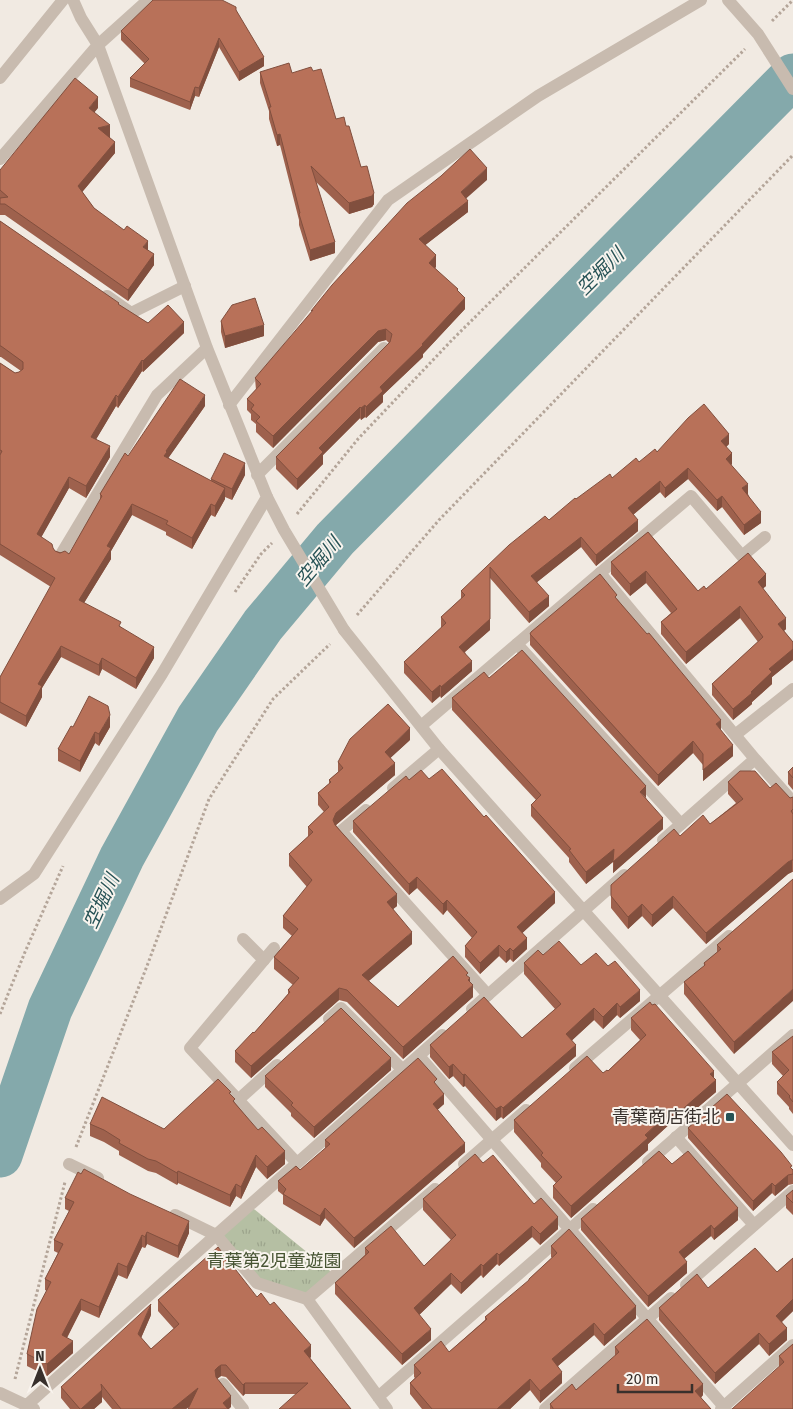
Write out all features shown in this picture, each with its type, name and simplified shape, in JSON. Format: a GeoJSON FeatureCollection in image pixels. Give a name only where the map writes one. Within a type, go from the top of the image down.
{"type":"FeatureCollection","features":[{"type":"Feature","properties":{"kind":"street"},"geometry":{"type":"LineString","coordinates":[[0,78],[63,0]]}},
{"type":"Feature","properties":{"kind":"street"},"geometry":{"type":"LineString","coordinates":[[73,0],[81,18],[98,45],[207,348],[257,475],[284,530],[344,630],[439,749],[793,1145]]}},
{"type":"Feature","properties":{"kind":"street"},"geometry":{"type":"LineString","coordinates":[[0,159],[98,45],[148,0]]}},
{"type":"Feature","properties":{"kind":"street"},"geometry":{"type":"LineString","coordinates":[[229,405],[388,200],[538,96],[700,0]]}},
{"type":"Feature","properties":{"kind":"street"},"geometry":{"type":"LineString","coordinates":[[728,0],[758,34],[793,88]]}},
{"type":"Feature","properties":{"kind":"street"},"geometry":{"type":"LineString","coordinates":[[98,290],[131,313],[185,286]]}},
{"type":"Feature","properties":{"kind":"street"},"geometry":{"type":"LineString","coordinates":[[60,556],[157,395],[207,348]]}},
{"type":"Feature","properties":{"kind":"street"},"geometry":{"type":"LineString","coordinates":[[257,475],[384,348]]}},
{"type":"Feature","properties":{"kind":"street"},"geometry":{"type":"LineString","coordinates":[[421,726],[690,496],[742,556],[765,537]]}},
{"type":"Feature","properties":{"kind":"street"},"geometry":{"type":"LineString","coordinates":[[0,899],[34,874],[162,674],[267,497]]}},
{"type":"Feature","properties":{"kind":"street"},"geometry":{"type":"LineString","coordinates":[[600,572],[793,802]]}},
{"type":"Feature","properties":{"kind":"street"},"geometry":{"type":"LineString","coordinates":[[517,644],[681,824]]}},
{"type":"Feature","properties":{"kind":"street"},"geometry":{"type":"LineString","coordinates":[[735,735],[793,689]]}},
{"type":"Feature","properties":{"kind":"street"},"geometry":{"type":"LineString","coordinates":[[439,749],[341,831],[488,995]]}},
{"type":"Feature","properties":{"kind":"street"},"geometry":{"type":"LineString","coordinates":[[653,848],[755,759]]}},
{"type":"Feature","properties":{"kind":"street"},"geometry":{"type":"LineString","coordinates":[[0,1393],[30,1407],[216,1235],[632,867]]}},
{"type":"Feature","properties":{"kind":"street"},"geometry":{"type":"LineString","coordinates":[[565,1077],[741,925]]}},
{"type":"Feature","properties":{"kind":"street"},"geometry":{"type":"LineString","coordinates":[[243,939],[264,960]]}},
{"type":"Feature","properties":{"kind":"street"},"geometry":{"type":"LineString","coordinates":[[274,948],[190,1048],[297,1163]]}},
{"type":"Feature","properties":{"kind":"street"},"geometry":{"type":"LineString","coordinates":[[319,1028],[341,1008],[403,1070]]}},
{"type":"Feature","properties":{"kind":"street"},"geometry":{"type":"LineString","coordinates":[[640,1168],[793,1035]]}},
{"type":"Feature","properties":{"kind":"street"},"geometry":{"type":"LineString","coordinates":[[238,1100],[290,1054]]}},
{"type":"Feature","properties":{"kind":"street"},"geometry":{"type":"LineString","coordinates":[[419,1056],[723,1408],[793,1345]]}},
{"type":"Feature","properties":{"kind":"street"},"geometry":{"type":"LineString","coordinates":[[308,1299],[536,1102]]}},
{"type":"Feature","properties":{"kind":"street"},"geometry":{"type":"LineString","coordinates":[[676,1137],[754,1225]]}},
{"type":"Feature","properties":{"kind":"street"},"geometry":{"type":"LineString","coordinates":[[69,1164],[112,1185]]}},
{"type":"Feature","properties":{"kind":"street"},"geometry":{"type":"LineString","coordinates":[[545,1409],[793,1191]]}},
{"type":"Feature","properties":{"kind":"street"},"geometry":{"type":"LineString","coordinates":[[378,1397],[605,1199]]}},
{"type":"Feature","properties":{"kind":"street"},"geometry":{"type":"LineString","coordinates":[[164,1210],[216,1235],[257,1283],[308,1299],[388,1409]]}},
{"type":"Feature","properties":{"kind":"street"},"geometry":{"type":"LineString","coordinates":[[223,1384],[243,1409]]}},
{"type":"Feature","properties":{"kind":"path"},"geometry":{"type":"LineString","coordinates":[[234,594],[261,554],[284,530],[358,439],[453,339],[793,0]]}},
{"type":"Feature","properties":{"kind":"path"},"geometry":{"type":"LineString","coordinates":[[14,1382],[69,1164],[147,966],[209,799],[273,699],[344,630],[439,520],[793,155]]}},
{"type":"Feature","properties":{"kind":"path"},"geometry":{"type":"LineString","coordinates":[[0,1014],[25,952],[66,862]]}},
{"type":"Feature","properties":{"kind":"green space","name":"青葉第2児童遊園"},"geometry":{"type":"Polygon","coordinates":[[[249,1205],[335,1275],[307,1299],[257,1283],[216,1235],[249,1205]]]}},
{"type":"Feature","properties":{"kind":"building"},"geometry":{"type":"Polygon","coordinates":[[[153,0],[222,0],[236,7],[264,57],[239,72],[219,38],[199,88],[195,87],[190,102],[130,78],[149,59],[121,31],[153,0]]]}},
{"type":"Feature","properties":{"kind":"building"},"geometry":{"type":"Polygon","coordinates":[[[289,63],[292,73],[311,67],[313,71],[321,69],[336,119],[344,117],[346,126],[349,126],[361,167],[367,166],[374,193],[372,196],[349,203],[311,166],[335,242],[310,250],[299,214],[280,134],[277,135],[269,107],[271,107],[260,72],[289,63]]]}},
{"type":"Feature","properties":{"kind":"building"},"geometry":{"type":"Polygon","coordinates":[[[75,78],[98,97],[89,108],[110,125],[98,128],[115,142],[78,186],[94,208],[124,230],[127,226],[148,241],[143,247],[154,254],[128,290],[5,204],[0,204],[0,198],[8,197],[0,190],[0,170],[75,78]]]}},
{"type":"Feature","properties":{"kind":"building"},"geometry":{"type":"Polygon","coordinates":[[[470,149],[487,168],[461,192],[468,201],[419,239],[436,255],[429,263],[458,289],[465,298],[423,345],[380,387],[383,391],[366,407],[365,405],[360,407],[319,448],[323,452],[297,479],[276,457],[390,342],[392,334],[386,329],[378,331],[273,436],[256,421],[260,417],[251,409],[254,405],[247,399],[261,384],[255,378],[332,285],[407,203],[441,176],[470,149]]]}},
{"type":"Feature","properties":{"kind":"building"},"geometry":{"type":"Polygon","coordinates":[[[0,221],[148,323],[168,305],[184,322],[142,360],[118,397],[116,395],[91,437],[110,446],[86,486],[69,477],[37,534],[52,544],[55,551],[60,553],[65,551],[69,554],[102,496],[100,494],[125,453],[128,456],[180,379],[205,395],[164,456],[225,488],[215,506],[211,504],[192,538],[166,524],[168,521],[132,504],[107,546],[111,548],[79,600],[121,622],[119,626],[154,647],[136,678],[102,658],[99,665],[61,646],[38,684],[42,686],[26,716],[0,702],[0,677],[55,578],[0,544],[0,455],[2,451],[0,450],[0,363],[15,373],[23,369],[23,362],[0,346],[0,221]]]}},
{"type":"Feature","properties":{"kind":"building"},"geometry":{"type":"Polygon","coordinates":[[[255,298],[264,325],[225,336],[221,321],[232,305],[255,298]]]}},
{"type":"Feature","properties":{"kind":"building"},"geometry":{"type":"Polygon","coordinates":[[[704,404],[729,434],[721,441],[732,453],[726,459],[748,484],[742,488],[761,512],[744,525],[722,496],[717,500],[688,468],[665,488],[660,481],[628,508],[638,520],[596,555],[581,537],[531,576],[549,596],[529,612],[490,567],[490,619],[459,647],[472,661],[441,687],[440,685],[432,692],[404,662],[446,623],[441,617],[465,595],[461,591],[509,545],[545,516],[549,520],[575,498],[610,474],[612,478],[636,458],[639,462],[655,449],[657,452],[688,418],[704,404]]]}},
{"type":"Feature","properties":{"kind":"building"},"geometry":{"type":"Polygon","coordinates":[[[224,453],[245,463],[232,489],[211,479],[224,453]]]}},
{"type":"Feature","properties":{"kind":"building"},"geometry":{"type":"Polygon","coordinates":[[[648,532],[698,591],[704,586],[706,589],[748,553],[766,574],[758,582],[786,618],[778,624],[793,642],[793,649],[769,669],[772,672],[733,709],[712,684],[763,637],[740,606],[686,652],[661,622],[677,609],[646,571],[630,584],[611,562],[648,532]]]}},
{"type":"Feature","properties":{"kind":"building"},"geometry":{"type":"Polygon","coordinates":[[[600,574],[617,595],[615,597],[647,634],[649,633],[721,720],[716,724],[733,745],[703,770],[703,754],[693,741],[658,775],[530,634],[600,574]]]}},
{"type":"Feature","properties":{"kind":"building"},"geometry":{"type":"Polygon","coordinates":[[[522,650],[646,786],[640,792],[663,818],[613,862],[614,849],[586,872],[569,850],[571,849],[531,805],[541,795],[452,698],[484,672],[489,678],[522,650]]]}},
{"type":"Feature","properties":{"kind":"building"},"geometry":{"type":"Polygon","coordinates":[[[89,696],[108,706],[110,715],[99,734],[95,732],[80,761],[58,749],[71,726],[73,727],[89,696]]]}},
{"type":"Feature","properties":{"kind":"building"},"geometry":{"type":"Polygon","coordinates":[[[388,704],[410,728],[385,752],[395,763],[336,813],[333,820],[335,825],[397,894],[387,902],[412,932],[362,975],[398,1007],[453,956],[468,973],[466,975],[470,978],[468,980],[473,985],[403,1047],[347,990],[339,988],[251,1066],[235,1051],[254,1033],[290,992],[288,990],[299,978],[274,957],[298,929],[283,916],[312,880],[289,854],[313,832],[308,827],[329,807],[318,793],[343,768],[338,762],[350,739],[388,704]]]}},
{"type":"Feature","properties":{"kind":"building"},"geometry":{"type":"Polygon","coordinates":[[[793,767],[793,778],[788,772],[793,767]]]}},
{"type":"Feature","properties":{"kind":"building"},"geometry":{"type":"Polygon","coordinates":[[[442,769],[484,817],[486,815],[555,892],[517,927],[527,938],[513,951],[510,948],[506,952],[499,945],[480,963],[465,946],[477,932],[447,900],[443,904],[417,877],[409,884],[353,821],[406,776],[409,780],[421,770],[429,779],[442,769]]]}},
{"type":"Feature","properties":{"kind":"building"},"geometry":{"type":"Polygon","coordinates":[[[740,771],[755,771],[770,788],[776,783],[790,798],[793,797],[793,809],[791,811],[793,814],[793,860],[788,862],[706,933],[673,896],[652,915],[642,904],[628,917],[611,896],[611,885],[674,829],[680,836],[703,815],[710,824],[743,799],[728,782],[740,771]]]}},
{"type":"Feature","properties":{"kind":"building"},"geometry":{"type":"Polygon","coordinates":[[[793,879],[793,989],[734,1042],[684,982],[721,949],[717,945],[793,879]]]}},
{"type":"Feature","properties":{"kind":"building"},"geometry":{"type":"Polygon","coordinates":[[[559,941],[581,965],[596,953],[608,966],[615,961],[640,990],[620,1007],[617,1003],[603,1017],[594,1008],[566,1034],[576,1045],[503,1108],[501,1106],[496,1109],[465,1074],[463,1075],[453,1064],[449,1067],[430,1045],[484,997],[522,1038],[561,1004],[524,963],[538,950],[543,955],[559,941]]]}},
{"type":"Feature","properties":{"kind":"building"},"geometry":{"type":"Polygon","coordinates":[[[650,1002],[652,1005],[655,1004],[714,1071],[710,1074],[716,1080],[677,1114],[673,1109],[645,1135],[648,1138],[571,1206],[553,1186],[562,1177],[541,1155],[543,1153],[514,1120],[587,1056],[603,1073],[608,1071],[646,1035],[631,1018],[650,1002]]]}},
{"type":"Feature","properties":{"kind":"building"},"geometry":{"type":"Polygon","coordinates":[[[341,1008],[391,1058],[314,1127],[265,1076],[341,1008]]]}},
{"type":"Feature","properties":{"kind":"building"},"geometry":{"type":"Polygon","coordinates":[[[793,1036],[793,1102],[777,1082],[789,1070],[772,1052],[793,1036]]]}},
{"type":"Feature","properties":{"kind":"building"},"geometry":{"type":"Polygon","coordinates":[[[418,1058],[437,1079],[434,1082],[444,1094],[433,1104],[465,1143],[354,1238],[325,1208],[320,1216],[283,1194],[286,1189],[278,1181],[296,1166],[300,1170],[330,1144],[325,1140],[418,1058]]]}},
{"type":"Feature","properties":{"kind":"building"},"geometry":{"type":"Polygon","coordinates":[[[218,1079],[231,1092],[229,1093],[235,1099],[233,1101],[258,1130],[262,1127],[285,1151],[267,1167],[256,1155],[241,1187],[236,1184],[230,1195],[148,1159],[119,1143],[120,1140],[104,1130],[90,1124],[102,1097],[164,1129],[218,1079]]]}},
{"type":"Feature","properties":{"kind":"building"},"geometry":{"type":"Polygon","coordinates":[[[727,1094],[781,1152],[793,1170],[793,1174],[788,1175],[775,1186],[772,1183],[753,1201],[688,1128],[727,1094]]]}},
{"type":"Feature","properties":{"kind":"building"},"geometry":{"type":"Polygon","coordinates":[[[659,1151],[672,1164],[688,1151],[738,1208],[714,1229],[711,1225],[679,1252],[687,1262],[648,1296],[581,1219],[659,1151]]]}},
{"type":"Feature","properties":{"kind":"building"},"geometry":{"type":"Polygon","coordinates":[[[475,1154],[483,1163],[493,1155],[534,1204],[541,1198],[558,1217],[540,1234],[532,1226],[499,1255],[497,1253],[483,1266],[481,1264],[461,1283],[451,1273],[414,1308],[431,1329],[402,1354],[335,1283],[369,1252],[365,1248],[391,1226],[424,1266],[456,1235],[423,1199],[475,1154]]]}},
{"type":"Feature","properties":{"kind":"building"},"geometry":{"type":"Polygon","coordinates":[[[84,1169],[130,1194],[189,1221],[178,1246],[147,1232],[145,1237],[142,1235],[127,1267],[118,1263],[99,1307],[81,1299],[62,1335],[73,1341],[47,1364],[27,1354],[37,1309],[51,1282],[45,1279],[63,1244],[54,1240],[74,1202],[65,1198],[78,1172],[81,1174],[84,1169]]]}},
{"type":"Feature","properties":{"kind":"building"},"geometry":{"type":"Polygon","coordinates":[[[793,1190],[793,1203],[786,1196],[793,1190]]]}},
{"type":"Feature","properties":{"kind":"building"},"geometry":{"type":"Polygon","coordinates":[[[569,1229],[636,1306],[604,1335],[594,1323],[552,1359],[562,1372],[540,1391],[530,1379],[497,1409],[432,1409],[410,1383],[421,1373],[414,1365],[441,1341],[449,1352],[487,1319],[485,1317],[529,1280],[557,1253],[551,1246],[569,1229]]]}},
{"type":"Feature","properties":{"kind":"building"},"geometry":{"type":"Polygon","coordinates":[[[218,1247],[257,1297],[261,1293],[270,1305],[274,1302],[311,1345],[304,1351],[351,1409],[279,1409],[308,1383],[245,1383],[243,1385],[226,1365],[221,1365],[215,1370],[216,1377],[231,1396],[223,1403],[228,1409],[188,1409],[198,1388],[172,1409],[121,1409],[101,1384],[102,1390],[80,1409],[61,1387],[151,1304],[138,1334],[151,1349],[179,1324],[158,1300],[218,1247]]]}},
{"type":"Feature","properties":{"kind":"building"},"geometry":{"type":"Polygon","coordinates":[[[755,1248],[777,1272],[793,1258],[793,1299],[776,1316],[787,1328],[769,1344],[759,1333],[715,1373],[659,1308],[697,1274],[708,1288],[755,1248]]]}},
{"type":"Feature","properties":{"kind":"building"},"geometry":{"type":"Polygon","coordinates":[[[647,1319],[703,1384],[695,1391],[711,1409],[553,1409],[550,1404],[572,1384],[576,1390],[619,1352],[615,1347],[647,1319]]]}},
{"type":"Feature","properties":{"kind":"building"},"geometry":{"type":"Polygon","coordinates":[[[793,1344],[793,1409],[732,1409],[784,1362],[779,1356],[793,1344]]]}},
{"type":"Feature","properties":{"kind":"waterway","name":"空堀川"},"geometry":{"type":"LineString","coordinates":[[0,1155],[50,1009],[122,857],[198,719],[263,625],[335,539],[793,76]]}},
{"type":"Feature","properties":{"kind":"place","name":"青葉商店街北"},"geometry":{"type":"Point","coordinates":[730,1117]}}]}
